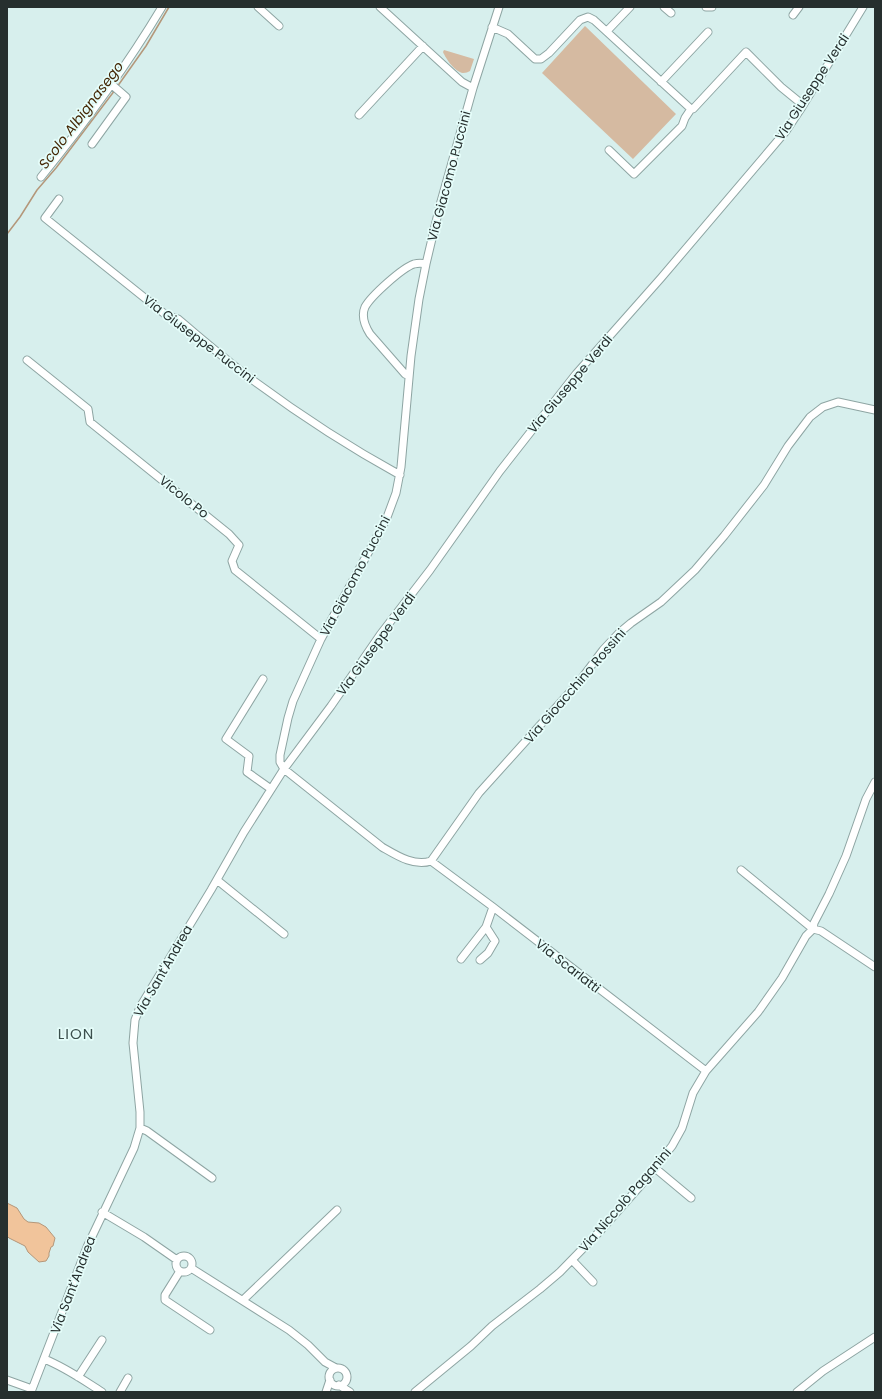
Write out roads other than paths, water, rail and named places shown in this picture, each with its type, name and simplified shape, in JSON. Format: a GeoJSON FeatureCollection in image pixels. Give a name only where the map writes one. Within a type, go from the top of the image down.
{"type":"FeatureCollection","features":[{"type":"Feature","properties":{"kind":"street"},"geometry":{"type":"LineString","coordinates":[[41,177],[88,117],[114,87],[162,7]]}},
{"type":"Feature","properties":{"kind":"street"},"geometry":{"type":"LineString","coordinates":[[258,7],[279,26]]}},
{"type":"Feature","properties":{"kind":"street"},"geometry":{"type":"LineString","coordinates":[[380,7],[462,82],[473,88]]}},
{"type":"Feature","properties":{"kind":"street","name":"Via Giacomo Puccini"},"geometry":{"type":"LineString","coordinates":[[284,769],[280,762],[280,755],[293,701],[321,639],[386,520],[396,493],[400,476],[409,376],[418,307],[426,264],[440,205],[473,88],[498,7]]}},
{"type":"Feature","properties":{"kind":"street"},"geometry":{"type":"LineString","coordinates":[[607,31],[630,7]]}},
{"type":"Feature","properties":{"kind":"street"},"geometry":{"type":"LineString","coordinates":[[664,7],[670,13]]}},
{"type":"Feature","properties":{"kind":"street"},"geometry":{"type":"LineString","coordinates":[[793,15],[799,7]]}},
{"type":"Feature","properties":{"kind":"street","name":"Via Giuseppe Verdi"},"geometry":{"type":"LineString","coordinates":[[284,769],[546,410],[661,278],[728,197],[758,166],[786,130],[803,106],[863,7]]}},
{"type":"Feature","properties":{"kind":"street"},"geometry":{"type":"LineString","coordinates":[[492,27],[508,34],[531,56],[538,59],[544,58],[580,20],[588,17],[607,31],[660,82],[691,109]]}},
{"type":"Feature","properties":{"kind":"street"},"geometry":{"type":"LineString","coordinates":[[660,82],[708,32]]}},
{"type":"Feature","properties":{"kind":"street"},"geometry":{"type":"LineString","coordinates":[[359,114],[423,46]]}},
{"type":"Feature","properties":{"kind":"street"},"geometry":{"type":"LineString","coordinates":[[609,150],[634,174],[682,126],[691,109],[693,109],[746,52],[781,87],[803,106]]}},
{"type":"Feature","properties":{"kind":"street"},"geometry":{"type":"LineString","coordinates":[[92,144],[126,97],[114,87]]}},
{"type":"Feature","properties":{"kind":"street","name":"Via Giuseppe Puccini"},"geometry":{"type":"LineString","coordinates":[[59,199],[45,218],[166,314],[178,319],[253,380],[284,403],[356,450],[400,476]]}},
{"type":"Feature","properties":{"kind":"street"},"geometry":{"type":"LineString","coordinates":[[409,376],[405,374],[370,334],[364,321],[364,312],[371,300],[399,273],[415,264],[426,264]]}},
{"type":"Feature","properties":{"kind":"street","name":"Vicolo Po"},"geometry":{"type":"LineString","coordinates":[[28,360],[88,409],[90,422],[229,534],[239,545],[232,561],[235,570],[321,639]]}},
{"type":"Feature","properties":{"kind":"street","name":"Via Gioacchino Rossini"},"geometry":{"type":"LineString","coordinates":[[430,861],[479,793],[579,682],[608,644],[631,623],[660,602],[695,570],[764,486],[788,446],[810,417],[823,407],[838,402],[875,410]]}},
{"type":"Feature","properties":{"kind":"street"},"geometry":{"type":"LineString","coordinates":[[263,680],[226,739],[249,756],[247,772],[271,789]]}},
{"type":"Feature","properties":{"kind":"street"},"geometry":{"type":"LineString","coordinates":[[284,769],[382,847],[419,864],[430,861]]}},
{"type":"Feature","properties":{"kind":"street","name":"Via Sant'Andrea"},"geometry":{"type":"LineString","coordinates":[[32,1391],[84,1254],[102,1212],[134,1148],[140,1128],[140,1112],[133,1043],[134,1020],[140,1007],[217,880],[244,832],[284,769]]}},
{"type":"Feature","properties":{"kind":"street","name":"Via Niccolò Paganini"},"geometry":{"type":"LineString","coordinates":[[415,1392],[471,1346],[492,1326],[540,1289],[572,1260],[601,1230],[655,1168],[678,1138],[689,1103],[706,1071],[758,1012],[782,978],[806,936],[813,929],[814,923],[846,856],[864,804],[875,782]]}},
{"type":"Feature","properties":{"kind":"street","name":"Via Scarlatti"},"geometry":{"type":"LineString","coordinates":[[430,861],[706,1071]]}},
{"type":"Feature","properties":{"kind":"street"},"geometry":{"type":"LineString","coordinates":[[741,870],[813,929],[821,931],[875,967]]}},
{"type":"Feature","properties":{"kind":"street"},"geometry":{"type":"LineString","coordinates":[[217,880],[284,934]]}},
{"type":"Feature","properties":{"kind":"street"},"geometry":{"type":"LineString","coordinates":[[461,959],[486,927],[492,907]]}},
{"type":"Feature","properties":{"kind":"street"},"geometry":{"type":"LineString","coordinates":[[480,960],[488,953],[494,941],[486,927]]}},
{"type":"Feature","properties":{"kind":"street"},"geometry":{"type":"LineString","coordinates":[[140,1128],[147,1131],[212,1178]]}},
{"type":"Feature","properties":{"kind":"street"},"geometry":{"type":"LineString","coordinates":[[655,1168],[691,1198]]}},
{"type":"Feature","properties":{"kind":"street"},"geometry":{"type":"LineString","coordinates":[[243,1300],[338,1210]]}},
{"type":"Feature","properties":{"kind":"street"},"geometry":{"type":"LineString","coordinates":[[102,1212],[144,1237],[177,1260]]}},
{"type":"Feature","properties":{"kind":"street"},"geometry":{"type":"LineString","coordinates":[[177,1260],[181,1257],[188,1257],[191,1261],[191,1268]]}},
{"type":"Feature","properties":{"kind":"street"},"geometry":{"type":"LineString","coordinates":[[177,1260],[177,1268],[180,1271]]}},
{"type":"Feature","properties":{"kind":"street"},"geometry":{"type":"LineString","coordinates":[[572,1260],[593,1282]]}},
{"type":"Feature","properties":{"kind":"street"},"geometry":{"type":"LineString","coordinates":[[191,1268],[294,1334],[308,1344],[325,1362],[345,1371],[346,1381],[350,1392]]}},
{"type":"Feature","properties":{"kind":"street"},"geometry":{"type":"LineString","coordinates":[[180,1271],[185,1272],[191,1268]]}},
{"type":"Feature","properties":{"kind":"street"},"geometry":{"type":"LineString","coordinates":[[180,1271],[165,1295],[165,1300],[210,1330]]}},
{"type":"Feature","properties":{"kind":"street"},"geometry":{"type":"LineString","coordinates":[[796,1392],[823,1371],[875,1338]]}},
{"type":"Feature","properties":{"kind":"street"},"geometry":{"type":"LineString","coordinates":[[78,1377],[102,1340]]}},
{"type":"Feature","properties":{"kind":"street"},"geometry":{"type":"LineString","coordinates":[[44,1359],[52,1362],[102,1392]]}},
{"type":"Feature","properties":{"kind":"street"},"geometry":{"type":"LineString","coordinates":[[325,1362],[332,1384],[338,1385],[350,1392]]}},
{"type":"Feature","properties":{"kind":"street"},"geometry":{"type":"LineString","coordinates":[[327,1392],[331,1371],[336,1368]]}},
{"type":"Feature","properties":{"kind":"street"},"geometry":{"type":"LineString","coordinates":[[120,1392],[128,1378]]}},
{"type":"Feature","properties":{"kind":"street"},"geometry":{"type":"LineString","coordinates":[[7,1380],[32,1391]]}},
{"type":"Feature","properties":{"kind":"street"},"geometry":{"type":"LineString","coordinates":[[327,1392],[346,1381]]}},
{"type":"Feature","properties":{"kind":"waterway","name":"Scolo Albignasego"},"geometry":{"type":"LineString","coordinates":[[117,87],[146,46],[169,7]]}},
{"type":"Feature","properties":{"kind":"waterway","name":"Scolo Albignasego"},"geometry":{"type":"LineString","coordinates":[[7,234],[37,190],[56,168],[115,90]]}},
{"type":"Feature","properties":{"kind":"district","name":"LION"},"geometry":{"type":"Point","coordinates":[76,1033]}}]}
